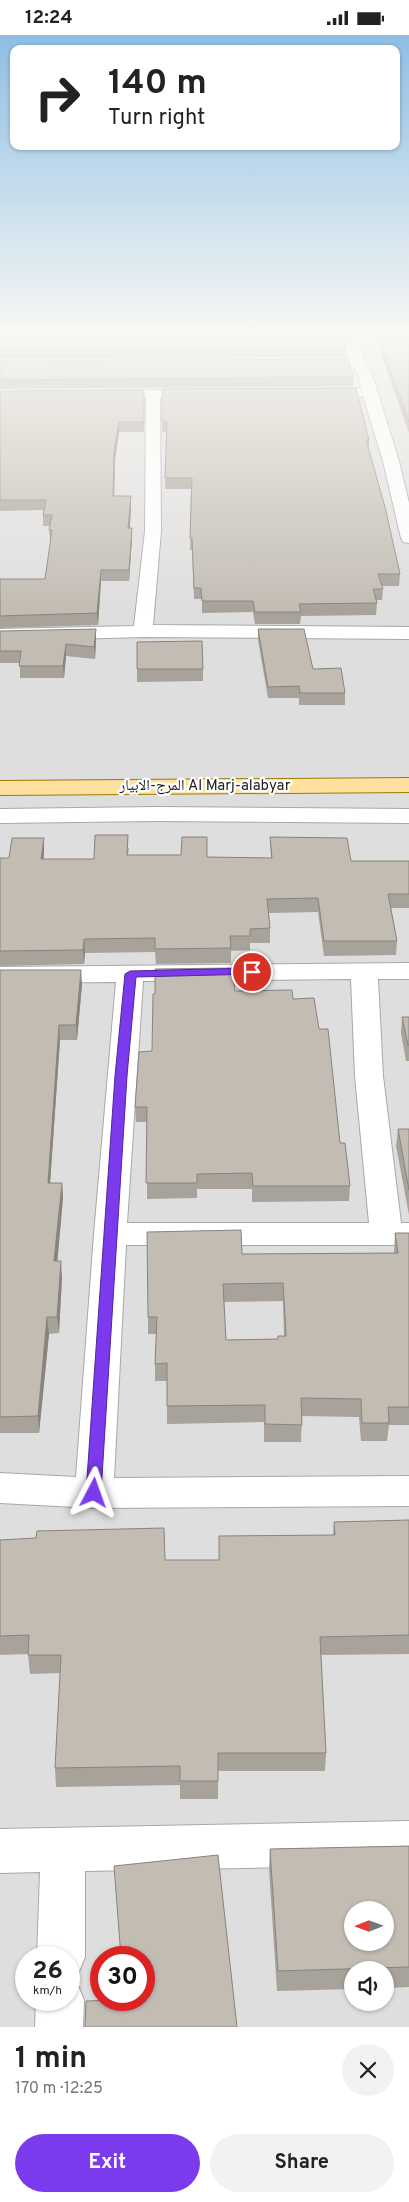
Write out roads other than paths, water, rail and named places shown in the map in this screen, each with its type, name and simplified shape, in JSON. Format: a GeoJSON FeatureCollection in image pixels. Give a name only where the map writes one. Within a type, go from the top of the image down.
{"type":"FeatureCollection","features":[{"type":"Feature","properties":{"kind":"main road","name":"المرج-الابيار Al Marj-alabyar"},"geometry":{"type":"LineString","coordinates":[[0,788],[409,785]]}},
{"type":"Feature","properties":{"kind":"street"},"geometry":{"type":"LineString","coordinates":[[143,631],[154,531],[153,425]]}},
{"type":"Feature","properties":{"kind":"street"},"geometry":{"type":"LineString","coordinates":[[380,425],[391,461],[409,538]]}},
{"type":"Feature","properties":{"kind":"street"},"geometry":{"type":"LineString","coordinates":[[0,635],[143,631],[409,633]]}},
{"type":"Feature","properties":{"kind":"street"},"geometry":{"type":"LineString","coordinates":[[0,816],[165,814],[409,816]]}},
{"type":"Feature","properties":{"kind":"street"},"geometry":{"type":"LineString","coordinates":[[0,975],[409,971]]}},
{"type":"Feature","properties":{"kind":"street"},"geometry":{"type":"LineString","coordinates":[[110,1234],[397,1234],[369,1076],[364,972]]}},
{"type":"Feature","properties":{"kind":"street"},"geometry":{"type":"LineString","coordinates":[[94,1493],[110,1234],[130,974]]}},
{"type":"Feature","properties":{"kind":"street"},"geometry":{"type":"LineString","coordinates":[[0,1488],[94,1493],[409,1491]]}},
{"type":"Feature","properties":{"kind":"street"},"geometry":{"type":"LineString","coordinates":[[0,1851],[409,1843]]}},
{"type":"Feature","properties":{"kind":"street"},"geometry":{"type":"LineString","coordinates":[[60,1946],[63,1850]]}},
{"type":"Feature","properties":{"kind":"street"},"geometry":{"type":"LineString","coordinates":[[59,2027],[60,2011]]}}]}
